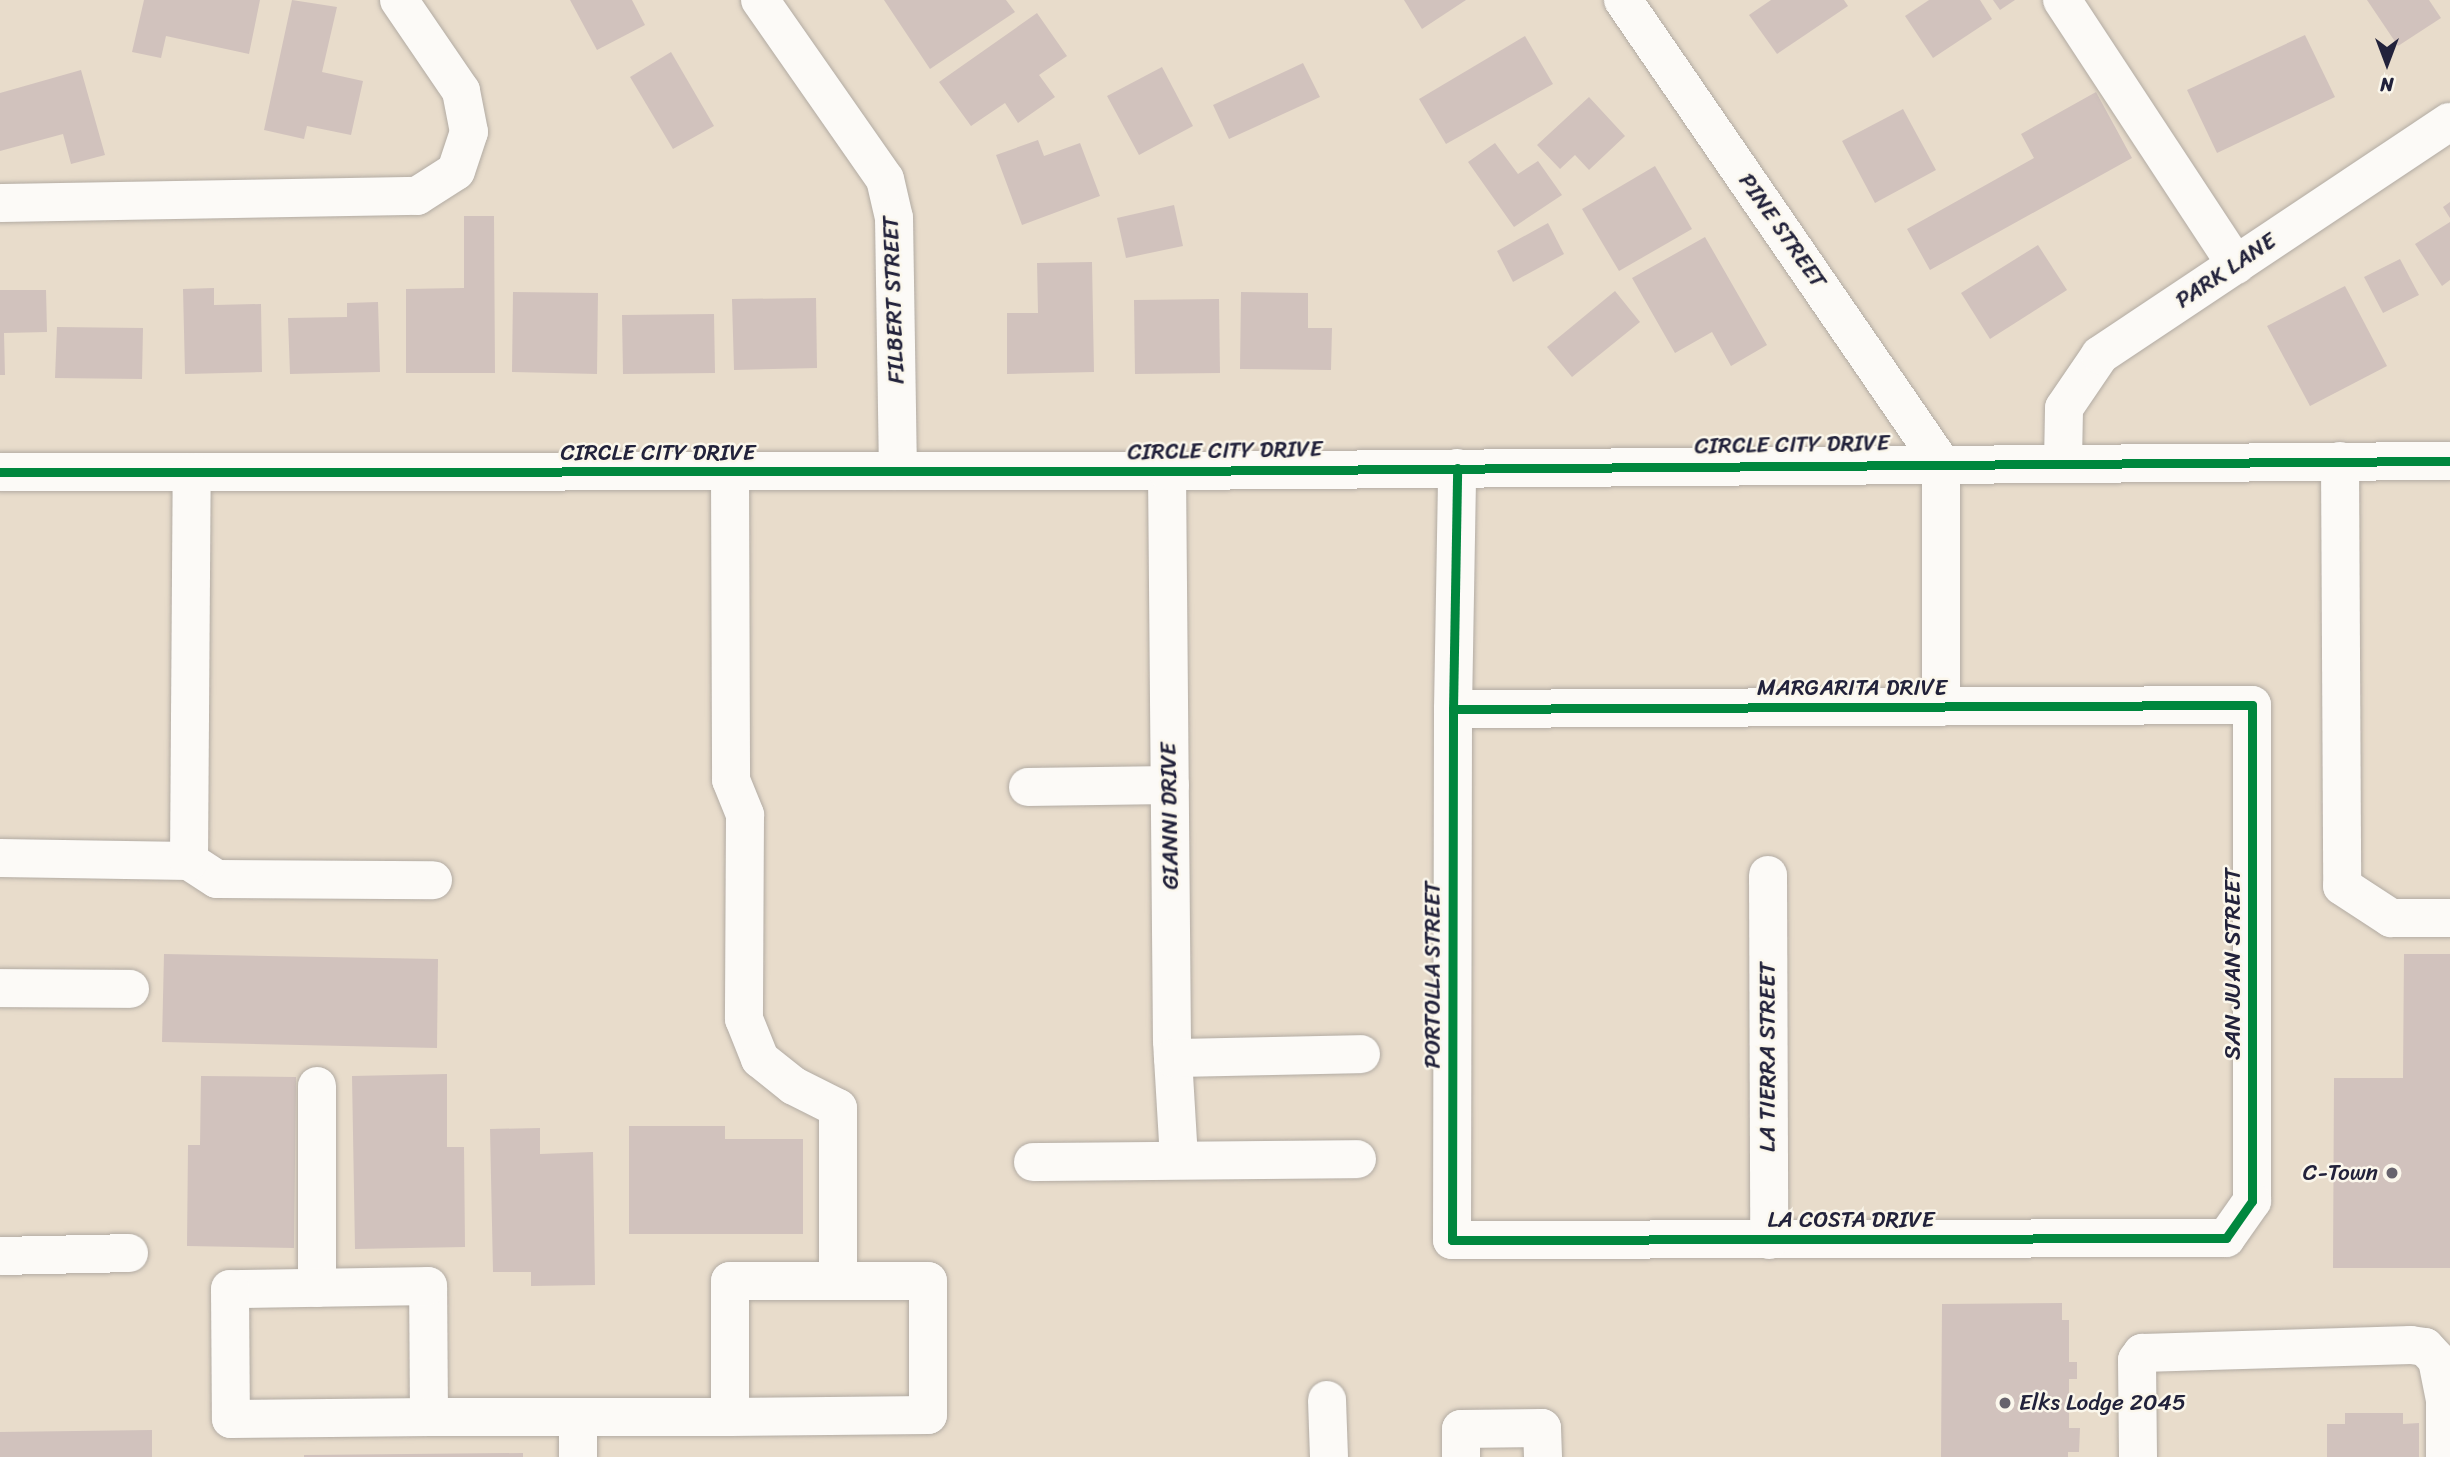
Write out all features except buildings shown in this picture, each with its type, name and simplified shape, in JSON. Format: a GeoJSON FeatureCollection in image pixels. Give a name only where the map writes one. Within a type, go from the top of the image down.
{"type":"FeatureCollection","features":[{"type":"Feature","properties":{"kind":"street"},"geometry":{"type":"LineString","coordinates":[[0,203],[417,196],[456,171],[470,132],[461,91],[399,0]]}},
{"type":"Feature","properties":{"kind":"street","name":"FILBERT STREET"},"geometry":{"type":"LineString","coordinates":[[760,0],[885,179],[894,218],[898,471]]}},
{"type":"Feature","properties":{"kind":"street","name":"PINE STREET"},"geometry":{"type":"LineString","coordinates":[[1623,0],[1941,463]]}},
{"type":"Feature","properties":{"kind":"street"},"geometry":{"type":"LineString","coordinates":[[2062,0],[2236,265]]}},
{"type":"Feature","properties":{"kind":"street","name":"PARK LANE"},"geometry":{"type":"LineString","coordinates":[[2063,462],[2064,408],[2100,355],[2450,122]]}},
{"type":"Feature","properties":{"kind":"street"},"geometry":{"type":"LineString","coordinates":[[2340,461],[2342,886],[2391,918],[2450,918]]}},
{"type":"Feature","properties":{"kind":"street","name":"CIRCLE CITY DRIVE"},"geometry":{"type":"LineString","coordinates":[[0,472],[730,473],[2450,461]]}},
{"type":"Feature","properties":{"kind":"street"},"geometry":{"type":"LineString","coordinates":[[1941,463],[1941,707]]}},
{"type":"Feature","properties":{"kind":"street","name":"PORTOLLA STREET"},"geometry":{"type":"LineString","coordinates":[[1452,1240],[1453,709],[1457,468]]}},
{"type":"Feature","properties":{"kind":"street","name":"GIANNI DRIVE"},"geometry":{"type":"LineString","coordinates":[[1167,471],[1173,1058],[1179,1160]]}},
{"type":"Feature","properties":{"kind":"street"},"geometry":{"type":"LineString","coordinates":[[190,861],[192,472]]}},
{"type":"Feature","properties":{"kind":"street"},"geometry":{"type":"LineString","coordinates":[[730,473],[731,780],[746,815],[744,1019],[760,1059],[794,1086],[838,1108],[838,1281]]}},
{"type":"Feature","properties":{"kind":"street","name":"MARGARITA DRIVE"},"geometry":{"type":"LineString","coordinates":[[1453,709],[2252,705]]}},
{"type":"Feature","properties":{"kind":"street","name":"SAN JUAN STREET"},"geometry":{"type":"LineString","coordinates":[[2239,1219],[2252,1201],[2252,705]]}},
{"type":"Feature","properties":{"kind":"street"},"geometry":{"type":"LineString","coordinates":[[1028,787],[1170,785]]}},
{"type":"Feature","properties":{"kind":"street"},"geometry":{"type":"LineString","coordinates":[[0,858],[190,861],[217,879],[433,880]]}},
{"type":"Feature","properties":{"kind":"street","name":"LA TIERRA STREET"},"geometry":{"type":"LineString","coordinates":[[1768,875],[1769,1240]]}},
{"type":"Feature","properties":{"kind":"street"},"geometry":{"type":"LineString","coordinates":[[0,988],[130,989]]}},
{"type":"Feature","properties":{"kind":"street"},"geometry":{"type":"LineString","coordinates":[[1173,1058],[1361,1054]]}},
{"type":"Feature","properties":{"kind":"street"},"geometry":{"type":"LineString","coordinates":[[317,1086],[317,1288]]}},
{"type":"Feature","properties":{"kind":"street"},"geometry":{"type":"LineString","coordinates":[[1033,1162],[1357,1159]]}},
{"type":"Feature","properties":{"kind":"street","name":"LA COSTA DRIVE"},"geometry":{"type":"LineString","coordinates":[[1452,1240],[2226,1238],[2239,1219]]}},
{"type":"Feature","properties":{"kind":"street"},"geometry":{"type":"LineString","coordinates":[[0,1256],[129,1253]]}},
{"type":"Feature","properties":{"kind":"street"},"geometry":{"type":"LineString","coordinates":[[429,1417],[428,1286],[230,1289],[231,1419],[730,1417],[928,1415],[928,1281],[730,1281],[730,1417]]}},
{"type":"Feature","properties":{"kind":"street"},"geometry":{"type":"LineString","coordinates":[[2138,1457],[2137,1360],[2143,1353],[2425,1347],[2437,1360],[2445,1400],[2445,1457]]}},
{"type":"Feature","properties":{"kind":"street"},"geometry":{"type":"LineString","coordinates":[[1328,1400],[1329,1457]]}},
{"type":"Feature","properties":{"kind":"street"},"geometry":{"type":"LineString","coordinates":[[578,1417],[579,1457]]}},
{"type":"Feature","properties":{"kind":"street"},"geometry":{"type":"LineString","coordinates":[[1461,1457],[1461,1429],[1542,1427],[1543,1457]]}},
{"type":"Feature","properties":{"kind":"cycle path"},"geometry":{"type":"LineString","coordinates":[[0,472],[1167,471],[2450,461]]}},
{"type":"Feature","properties":{"kind":"cycle path"},"geometry":{"type":"LineString","coordinates":[[1453,709],[2252,705],[2252,1201],[2226,1238],[1452,1240],[1453,709],[1457,468]]}},
{"type":"Feature","properties":{"kind":"place","name":"C-Town"},"geometry":{"type":"Point","coordinates":[2392,1173]}},
{"type":"Feature","properties":{"kind":"place","name":"Elks Lodge 2045"},"geometry":{"type":"Point","coordinates":[2005,1403]}}]}
